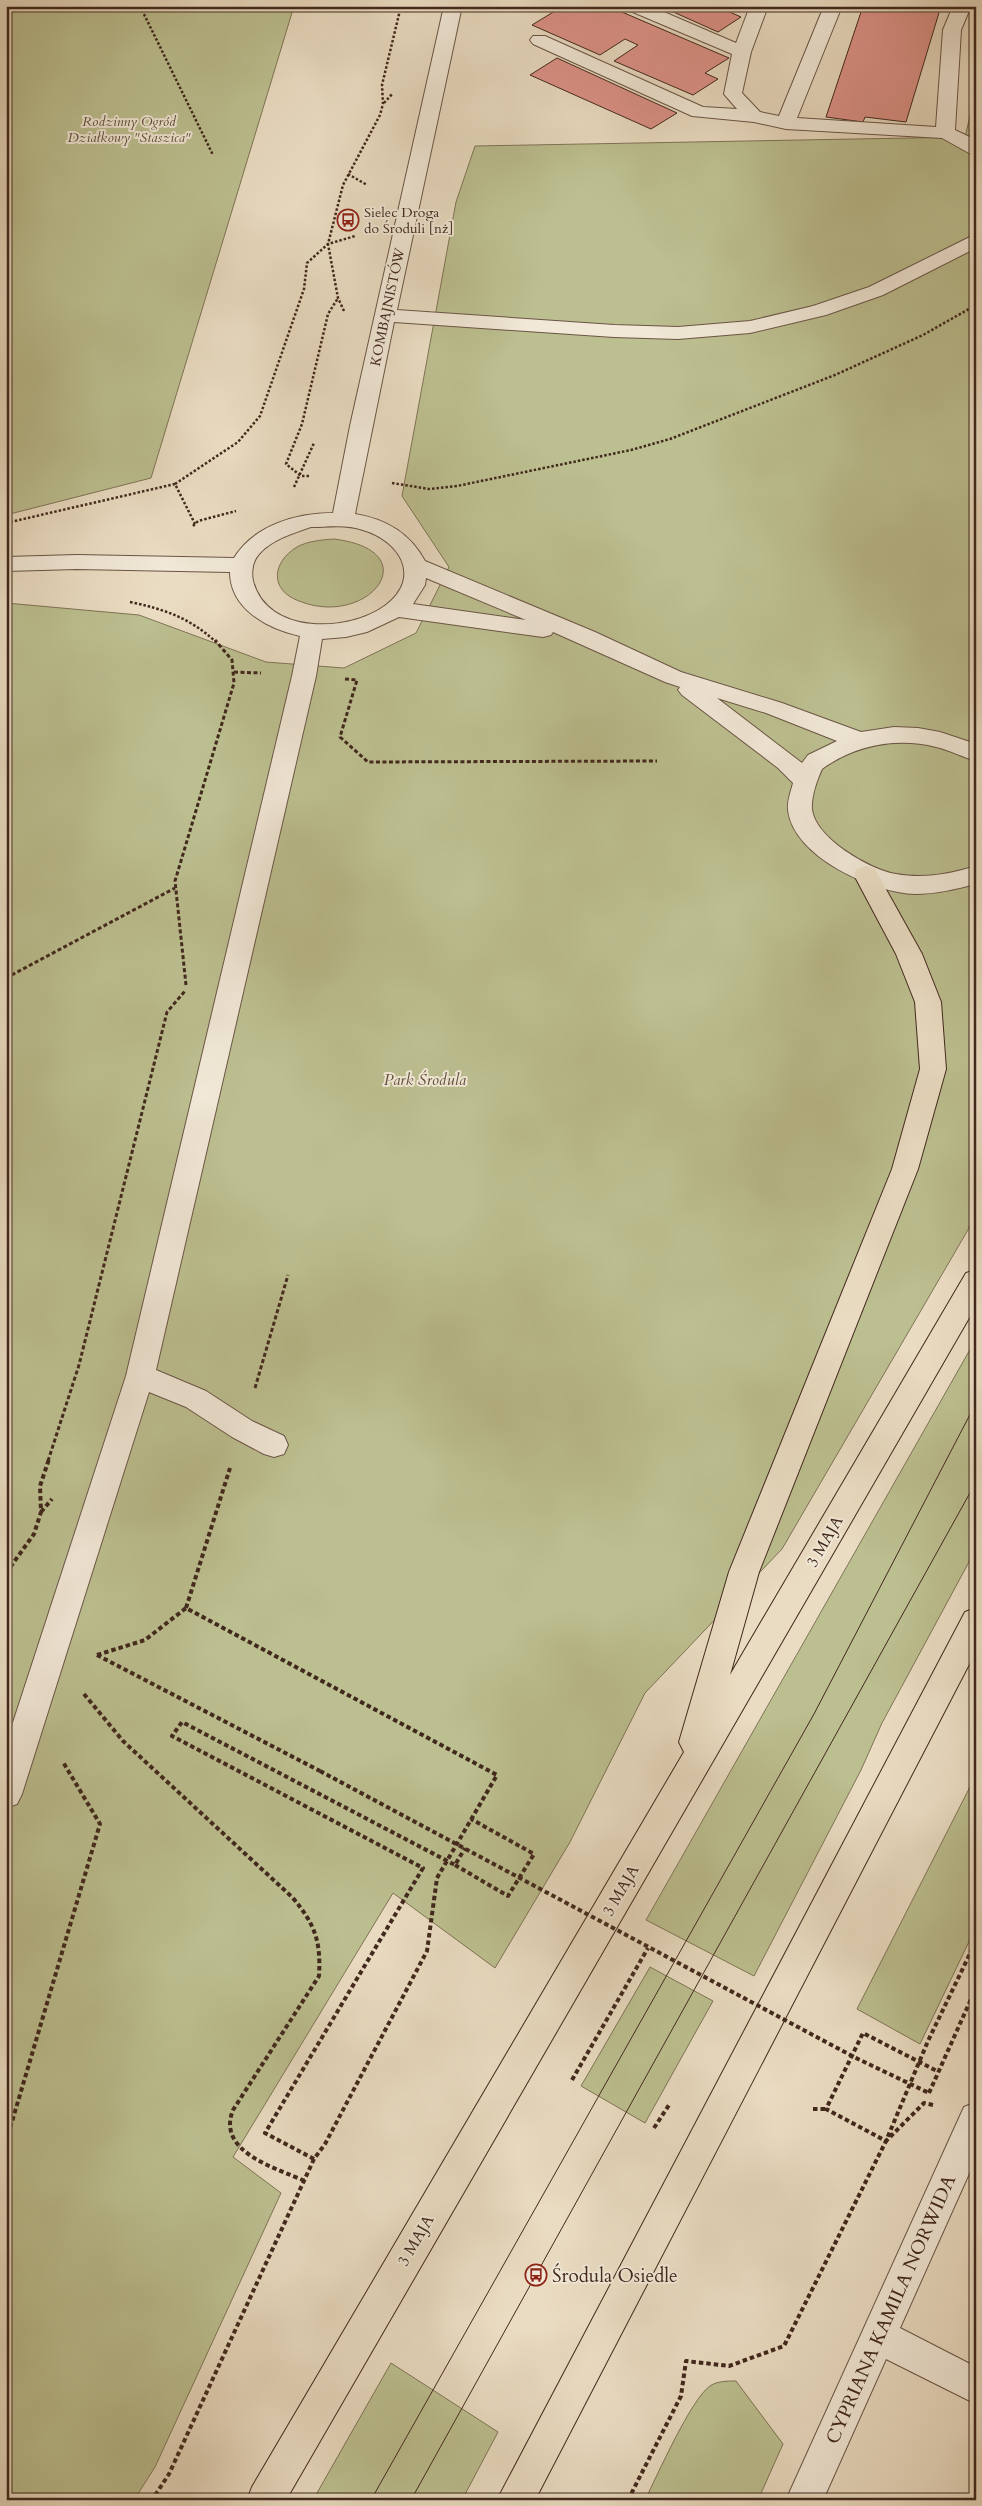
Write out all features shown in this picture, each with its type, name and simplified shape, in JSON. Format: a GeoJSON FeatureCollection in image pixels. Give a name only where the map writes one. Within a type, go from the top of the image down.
{"type":"FeatureCollection","features":[{"type":"Feature","properties":{"kind":"main road"},"geometry":{"type":"LineString","coordinates":[[685,1780],[744,1572],[905,1169],[934,1069],[928,1002],[908,954],[866,875]]}},
{"type":"Feature","properties":{"kind":"main road","name":"3 MAJA"},"geometry":{"type":"LineString","coordinates":[[265,2500],[976,1281]]}},
{"type":"Feature","properties":{"kind":"main road"},"geometry":{"type":"LineString","coordinates":[[515,2500],[976,1621]]}},
{"type":"Feature","properties":{"kind":"street","name":"KOMBAJNISTÓW"},"geometry":{"type":"LineString","coordinates":[[343,520],[359,435],[453,6]]}},
{"type":"Feature","properties":{"kind":"street"},"geometry":{"type":"LineString","coordinates":[[634,6],[742,52]]}},
{"type":"Feature","properties":{"kind":"street"},"geometry":{"type":"LineString","coordinates":[[754,116],[733,94],[742,52],[760,6]]}},
{"type":"Feature","properties":{"kind":"street"},"geometry":{"type":"LineString","coordinates":[[786,123],[833,6]]}},
{"type":"Feature","properties":{"kind":"street"},"geometry":{"type":"LineString","coordinates":[[945,133],[952,30],[962,6]]}},
{"type":"Feature","properties":{"kind":"street"},"geometry":{"type":"LineString","coordinates":[[539,40],[699,112],[754,116],[786,123],[945,133],[970,144],[976,151]]}},
{"type":"Feature","properties":{"kind":"street"},"geometry":{"type":"LineString","coordinates":[[386,316],[604,331],[678,334],[750,327],[819,311],[876,291],[976,240]]}},
{"type":"Feature","properties":{"kind":"street"},"geometry":{"type":"LineString","coordinates":[[308,520],[343,520],[373,525],[396,538],[410,550],[416,566],[416,581],[409,596],[384,616],[346,630],[312,631],[280,624],[257,610],[242,587],[240,565],[254,547],[279,531],[308,520]]}},
{"type":"Feature","properties":{"kind":"street"},"geometry":{"type":"LineString","coordinates":[[6,564],[77,562],[240,565]]}},
{"type":"Feature","properties":{"kind":"street"},"geometry":{"type":"LineString","coordinates":[[416,566],[586,637],[673,677],[774,708],[858,740]]}},
{"type":"Feature","properties":{"kind":"street"},"geometry":{"type":"LineString","coordinates":[[395,609],[586,637]]}},
{"type":"Feature","properties":{"kind":"street"},"geometry":{"type":"LineString","coordinates":[[6,1794],[52,1646],[67,1609],[140,1376],[304,676],[312,631]]}},
{"type":"Feature","properties":{"kind":"street"},"geometry":{"type":"LineString","coordinates":[[673,677],[786,762],[806,781]]}},
{"type":"Feature","properties":{"kind":"street"},"geometry":{"type":"LineString","coordinates":[[976,753],[949,742],[918,736],[889,735],[858,740],[815,763],[806,781],[800,810],[810,834],[833,854],[866,875],[890,883],[922,886],[952,883],[976,875]]}},
{"type":"Feature","properties":{"kind":"street"},"geometry":{"type":"LineString","coordinates":[[140,1376],[196,1399],[242,1429],[274,1445]]}},
{"type":"Feature","properties":{"kind":"street","name":"CYPRIANA KAMILA NORWIDA"},"geometry":{"type":"LineString","coordinates":[[804,2500],[976,2119]]}},
{"type":"Feature","properties":{"kind":"street"},"geometry":{"type":"LineString","coordinates":[[878,2336],[976,2386]]}},
{"type":"Feature","properties":{"kind":"path"},"geometry":{"type":"LineString","coordinates":[[140,6],[213,155]]}},
{"type":"Feature","properties":{"kind":"path"},"geometry":{"type":"LineString","coordinates":[[301,476],[286,464],[302,424],[328,314],[338,298],[328,244],[343,185],[380,115],[383,104],[382,85],[401,6]]}},
{"type":"Feature","properties":{"kind":"path"},"geometry":{"type":"LineString","coordinates":[[348,174],[368,185]]}},
{"type":"Feature","properties":{"kind":"path"},"geometry":{"type":"LineString","coordinates":[[6,523],[174,484],[203,467],[238,442],[260,416],[304,289],[308,263],[328,244],[355,236]]}},
{"type":"Feature","properties":{"kind":"path"},"geometry":{"type":"LineString","coordinates":[[387,482],[429,489],[457,486],[657,443],[722,421],[835,375],[930,332],[976,305]]}},
{"type":"Feature","properties":{"kind":"path"},"geometry":{"type":"LineString","coordinates":[[174,484],[195,524]]}},
{"type":"Feature","properties":{"kind":"path"},"geometry":{"type":"LineString","coordinates":[[6,1574],[34,1534],[41,1512],[40,1486],[79,1365],[167,1012],[187,989],[175,888],[234,683],[234,672],[232,658],[195,623],[180,613],[166,609]]}},
{"type":"Feature","properties":{"kind":"path"},"geometry":{"type":"LineString","coordinates":[[234,672],[357,680],[340,737],[368,762],[657,761]]}},
{"type":"Feature","properties":{"kind":"path"},"geometry":{"type":"LineString","coordinates":[[6,973],[8,977],[175,888]]}},
{"type":"Feature","properties":{"kind":"path"},"geometry":{"type":"LineString","coordinates":[[80,1690],[96,1655],[145,1640],[186,1608],[497,1775],[437,1878],[427,1951],[325,2144],[314,2159],[169,2474],[152,2500]]}},
{"type":"Feature","properties":{"kind":"path"},"geometry":{"type":"LineString","coordinates":[[52,1646],[96,1655],[320,1771],[648,1948],[854,2056],[928,2092],[976,1988]]}},
{"type":"Feature","properties":{"kind":"path"},"geometry":{"type":"LineString","coordinates":[[43,1677],[68,1682],[80,1690],[123,1741],[302,1906],[313,1925],[319,1948],[319,1976],[233,2110],[229,2128],[232,2138],[244,2150],[305,2181]]}},
{"type":"Feature","properties":{"kind":"path"},"geometry":{"type":"LineString","coordinates":[[314,2159],[265,2133],[423,1868],[172,1736],[182,1722],[455,1865],[508,1896],[534,1854],[471,1819]]}},
{"type":"Feature","properties":{"kind":"path"},"geometry":{"type":"LineString","coordinates":[[6,2142],[100,1824],[60,1758]]}},
{"type":"Feature","properties":{"kind":"path"},"geometry":{"type":"LineString","coordinates":[[455,1865],[465,1848]]}},
{"type":"Feature","properties":{"kind":"path"},"geometry":{"type":"LineString","coordinates":[[628,2500],[681,2396],[686,2362],[729,2366],[784,2346],[886,2141],[928,2041],[976,1941]]}},
{"type":"Feature","properties":{"kind":"path"},"geometry":{"type":"LineString","coordinates":[[572,2080],[648,1948]]}},
{"type":"Feature","properties":{"kind":"path"},"geometry":{"type":"LineString","coordinates":[[826,2109],[863,2033],[937,2071]]}},
{"type":"Feature","properties":{"kind":"path"},"geometry":{"type":"LineString","coordinates":[[886,2141],[924,2102],[976,2119]]}},
{"type":"Feature","properties":{"kind":"path"},"geometry":{"type":"LineString","coordinates":[[813,2109],[826,2109],[886,2141]]}},
{"type":"Feature","properties":{"kind":"green space","name":"Rodzinny Ogród Działkowy \"Staszica\""},"geometry":{"type":"Polygon","coordinates":[[[6,6],[294,6],[151,478],[6,515],[6,6]]]}},
{"type":"Feature","properties":{"kind":"green space","name":"Park Środula"},"geometry":{"type":"Polygon","coordinates":[[[976,91],[976,1216],[782,1549],[645,1693],[570,1842],[495,1968],[393,1893],[233,2157],[281,2193],[155,2467],[134,2500],[6,2500],[6,603],[139,615],[266,662],[344,668],[416,633],[449,567],[402,496],[456,202],[475,146],[965,137],[976,91]]]}},
{"type":"Feature","properties":{"kind":"green space"},"geometry":{"type":"Polygon","coordinates":[[[334,539],[363,546],[379,558],[383,571],[378,585],[366,597],[347,605],[324,607],[299,601],[289,596],[283,590],[277,576],[283,560],[289,553],[301,545],[334,539]]]}},
{"type":"Feature","properties":{"kind":"green space"},"geometry":{"type":"Polygon","coordinates":[[[976,1339],[976,1549],[882,1723],[861,1770],[754,1976],[646,1920],[976,1339]]]}},
{"type":"Feature","properties":{"kind":"green space"},"geometry":{"type":"Polygon","coordinates":[[[976,1775],[976,1927],[920,2044],[857,2009],[976,1775]]]}},
{"type":"Feature","properties":{"kind":"green space"},"geometry":{"type":"Polygon","coordinates":[[[650,1967],[713,2001],[645,2123],[581,2086],[650,1967]]]}},
{"type":"Feature","properties":{"kind":"green space"},"geometry":{"type":"Polygon","coordinates":[[[391,2363],[498,2432],[462,2500],[313,2500],[391,2363]]]}},
{"type":"Feature","properties":{"kind":"green space"},"geometry":{"type":"Polygon","coordinates":[[[736,2381],[783,2444],[758,2500],[645,2500],[684,2421],[702,2394],[716,2383],[736,2381]]]}},
{"type":"Feature","properties":{"kind":"building"},"geometry":{"type":"Polygon","coordinates":[[[545,6],[608,6],[729,58],[705,73],[718,79],[693,95],[614,61],[638,45],[625,39],[600,55],[532,25],[555,11],[545,6]]]}},
{"type":"Feature","properties":{"kind":"building"},"geometry":{"type":"Polygon","coordinates":[[[660,6],[732,6],[725,10],[741,17],[718,32],[660,6]]]}},
{"type":"Feature","properties":{"kind":"building"},"geometry":{"type":"Polygon","coordinates":[[[863,6],[941,6],[906,122],[865,117],[863,122],[826,117],[863,6]]]}},
{"type":"Feature","properties":{"kind":"building"},"geometry":{"type":"Polygon","coordinates":[[[557,58],[677,113],[651,129],[530,75],[557,58]]]}},
{"type":"Feature","properties":{"kind":"tram line"},"geometry":{"type":"LineString","coordinates":[[371,2500],[814,1714],[976,1403]]}},
{"type":"Feature","properties":{"kind":"tram line"},"geometry":{"type":"LineString","coordinates":[[411,2500],[976,1482]]}},
{"type":"Feature","properties":{"kind":"place","name":"Sielec Droga do Środuli [nż]"},"geometry":{"type":"Point","coordinates":[348,220]}},
{"type":"Feature","properties":{"kind":"place","name":"Środula Osiedle"},"geometry":{"type":"Point","coordinates":[536,2275]}}]}
